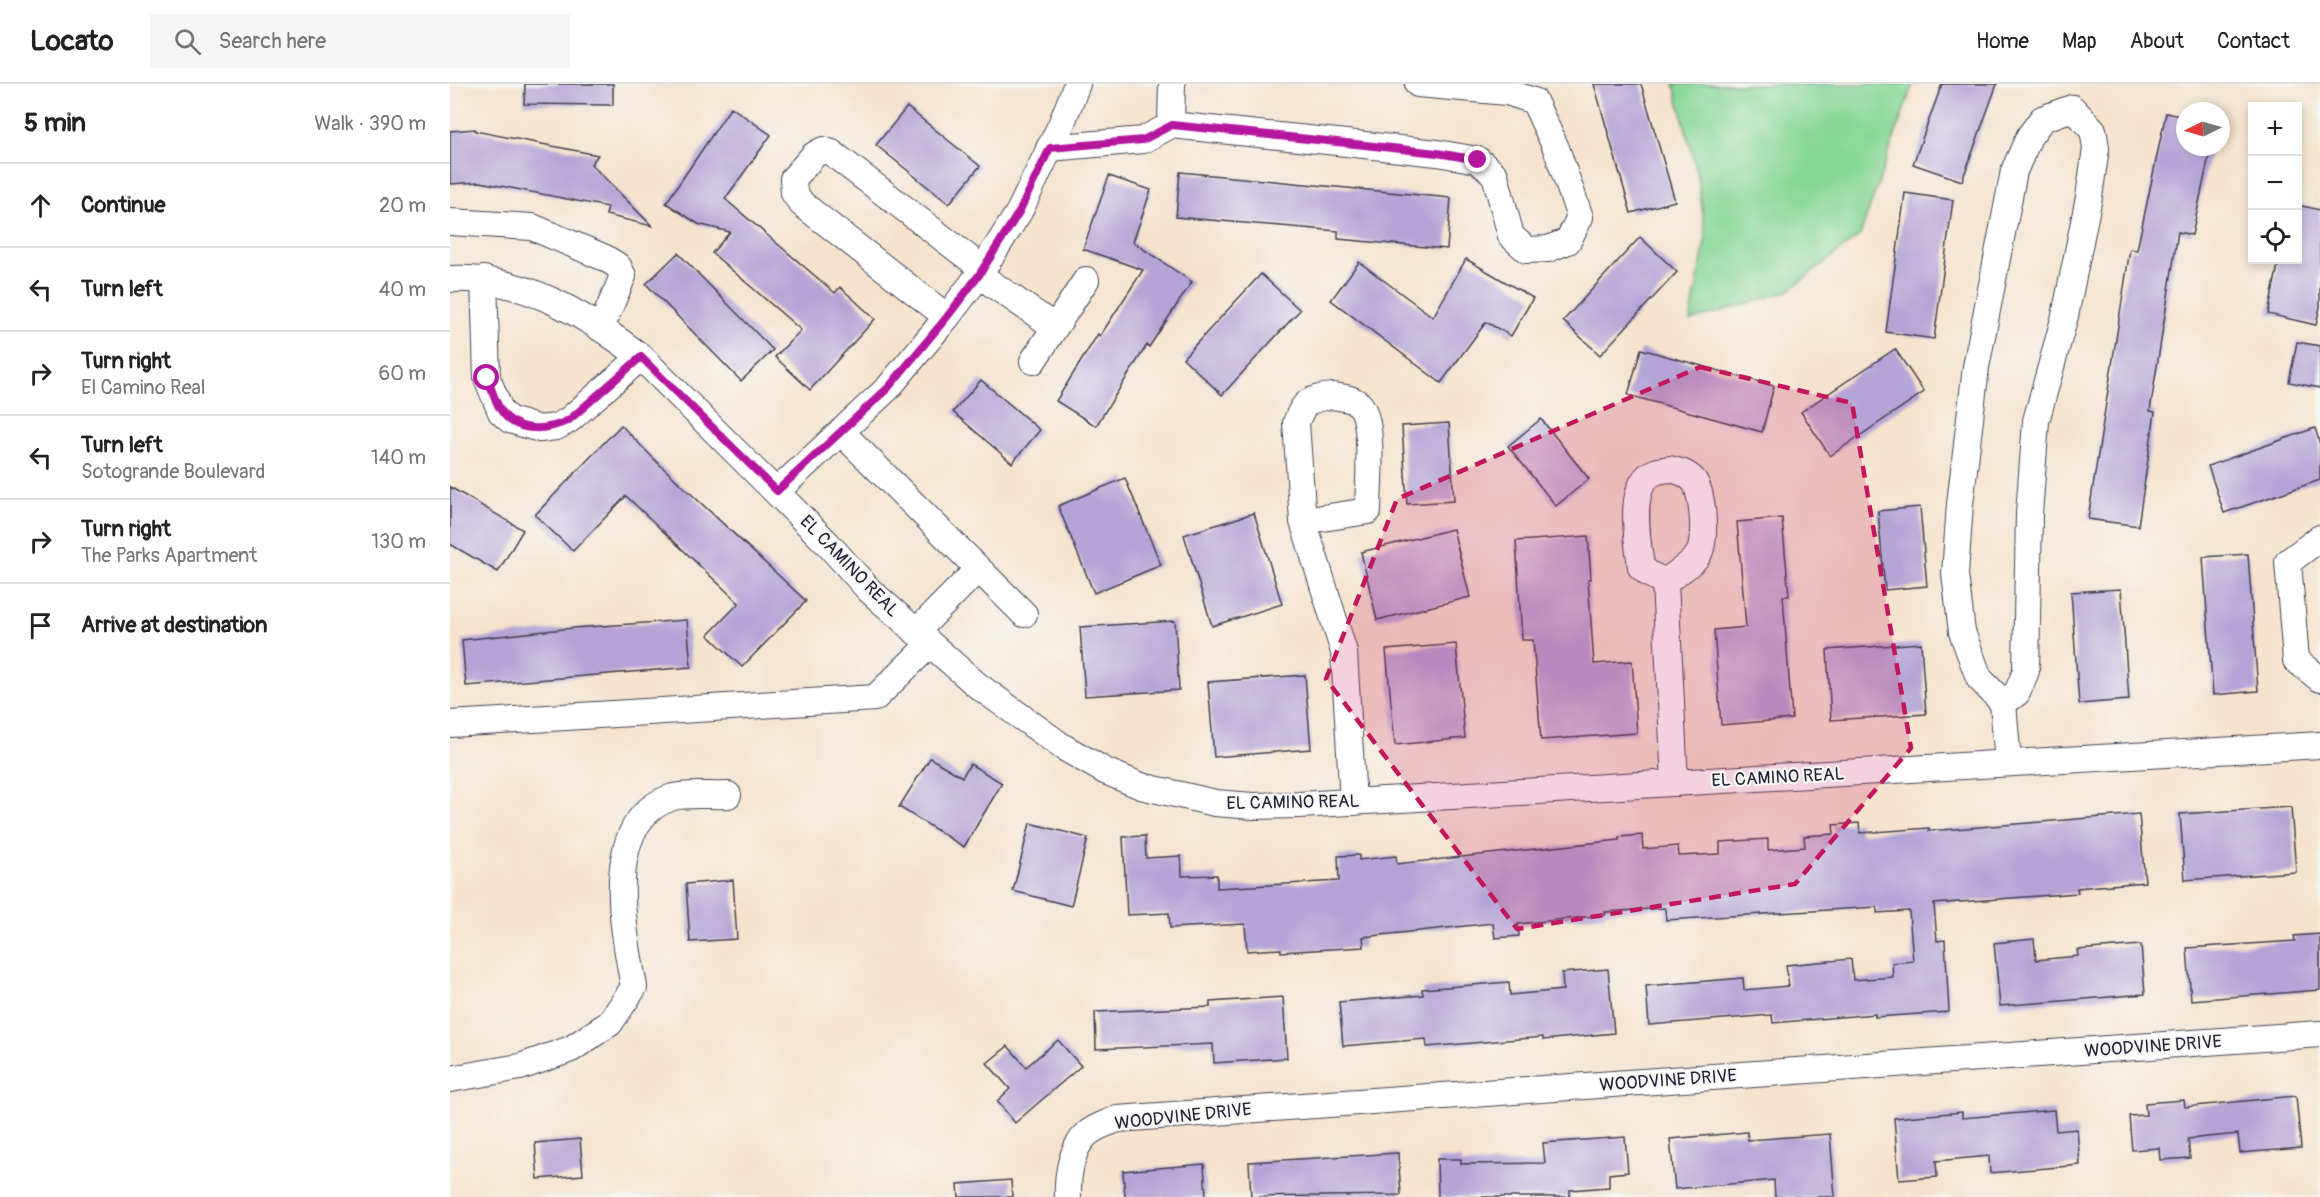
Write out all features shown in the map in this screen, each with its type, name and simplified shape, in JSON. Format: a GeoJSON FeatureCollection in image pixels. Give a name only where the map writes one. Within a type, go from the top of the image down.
{"type":"FeatureCollection","features":[{"type":"Feature","properties":{"kind":"street"},"geometry":{"type":"LineString","coordinates":[[777,491],[888,388],[981,272],[1019,212],[1050,148],[1077,84]]}},
{"type":"Feature","properties":{"kind":"street"},"geometry":{"type":"LineString","coordinates":[[1172,84],[1172,125]]}},
{"type":"Feature","properties":{"kind":"street"},"geometry":{"type":"LineString","coordinates":[[1050,148],[1143,140],[1172,125],[1348,143],[1478,160],[1496,175],[1511,236],[1527,250],[1548,249],[1568,241],[1580,217],[1556,148],[1534,101],[1507,92],[1418,84]]}},
{"type":"Feature","properties":{"kind":"street"},"geometry":{"type":"LineString","coordinates":[[2003,703],[2017,693],[2026,671],[2029,514],[2036,421],[2065,316],[2089,197],[2096,148],[2093,130],[2072,108],[2042,119],[2029,137],[2014,171],[1976,367],[1960,504],[1955,574],[1962,632],[1979,678],[2003,703],[2007,764]]}},
{"type":"Feature","properties":{"kind":"street"},"geometry":{"type":"LineString","coordinates":[[947,317],[802,204],[794,193],[793,179],[814,154],[823,150],[832,153],[981,272],[1055,327]]}},
{"type":"Feature","properties":{"kind":"street"},"geometry":{"type":"LineString","coordinates":[[450,222],[532,227],[563,239],[618,266],[622,276],[601,328]]}},
{"type":"Feature","properties":{"kind":"street","name":"EL CAMINO REAL"},"geometry":{"type":"LineString","coordinates":[[450,279],[484,279],[517,286],[541,295],[601,328],[641,357],[777,491],[869,590],[976,685],[1063,747],[1106,771],[1141,786],[1224,804],[1264,806],[2320,745]]}},
{"type":"Feature","properties":{"kind":"street"},"geometry":{"type":"LineString","coordinates":[[484,279],[487,378],[501,412],[510,420],[540,429],[556,427],[569,420],[641,357]]}},
{"type":"Feature","properties":{"kind":"street"},"geometry":{"type":"LineString","coordinates":[[1033,361],[1086,280]]}},
{"type":"Feature","properties":{"kind":"street"},"geometry":{"type":"LineString","coordinates":[[1303,521],[1368,511],[1370,443],[1365,415],[1359,404],[1347,398],[1332,396],[1317,398],[1305,403],[1296,423],[1296,439],[1303,521],[1344,652],[1353,802]]}},
{"type":"Feature","properties":{"kind":"street"},"geometry":{"type":"LineString","coordinates":[[841,432],[1024,614]]}},
{"type":"Feature","properties":{"kind":"street"},"geometry":{"type":"LineString","coordinates":[[2320,538],[2289,562],[2296,660],[2320,680]]}},
{"type":"Feature","properties":{"kind":"street"},"geometry":{"type":"LineString","coordinates":[[450,724],[875,698],[978,569]]}},
{"type":"Feature","properties":{"kind":"street"},"geometry":{"type":"LineString","coordinates":[[1665,582],[1675,783]]}},
{"type":"Feature","properties":{"kind":"street"},"geometry":{"type":"LineString","coordinates":[[450,1079],[520,1067],[571,1049],[610,1023],[634,987],[621,892],[625,847],[644,814],[674,797],[728,795]]}},
{"type":"Feature","properties":{"kind":"street","name":"WOODVINE DRIVE"},"geometry":{"type":"LineString","coordinates":[[1068,1197],[1067,1186],[1071,1162],[1081,1141],[1087,1132],[1117,1119],[2320,1034]]}},
{"type":"Feature","properties":{"kind":"highlighted area"},"geometry":{"type":"Polygon","coordinates":[[[1700,367],[1852,403],[1911,748],[1795,884],[1517,929],[1326,679],[1397,499],[1700,367]]]}},
{"type":"Feature","properties":{"kind":"green space"},"geometry":{"type":"Polygon","coordinates":[[[1674,84],[1913,84],[1860,235],[1788,291],[1690,321],[1706,237],[1697,172],[1674,84]]]}},
{"type":"Feature","properties":{"kind":"building"},"geometry":{"type":"Polygon","coordinates":[[[525,84],[613,84],[613,105],[524,104],[525,84]]]}},
{"type":"Feature","properties":{"kind":"building"},"geometry":{"type":"Polygon","coordinates":[[[1594,84],[1641,84],[1675,201],[1631,213],[1594,84]]]}},
{"type":"Feature","properties":{"kind":"building"},"geometry":{"type":"Polygon","coordinates":[[[1942,84],[1997,84],[1962,181],[1913,164],[1942,84]]]}},
{"type":"Feature","properties":{"kind":"building"},"geometry":{"type":"Polygon","coordinates":[[[731,107],[771,135],[725,199],[835,293],[840,287],[875,319],[810,390],[775,357],[801,330],[712,253],[730,232],[698,224],[666,203],[731,107]]]}},
{"type":"Feature","properties":{"kind":"building"},"geometry":{"type":"Polygon","coordinates":[[[907,107],[980,166],[949,204],[876,145],[907,107]]]}},
{"type":"Feature","properties":{"kind":"building"},"geometry":{"type":"Polygon","coordinates":[[[2166,113],[2176,115],[2176,156],[2209,156],[2192,235],[2178,232],[2150,411],[2155,412],[2138,526],[2088,519],[2130,249],[2137,250],[2166,113]]]}},
{"type":"Feature","properties":{"kind":"building"},"geometry":{"type":"Polygon","coordinates":[[[475,129],[475,131],[598,155],[591,164],[652,226],[606,215],[608,207],[480,182],[450,184],[450,131],[475,129]]]}},
{"type":"Feature","properties":{"kind":"building"},"geometry":{"type":"Polygon","coordinates":[[[1180,172],[1451,198],[1447,249],[1338,239],[1338,231],[1176,217],[1180,172]]]}},
{"type":"Feature","properties":{"kind":"building"},"geometry":{"type":"Polygon","coordinates":[[[1109,176],[1151,190],[1133,242],[1192,282],[1149,347],[1147,345],[1096,426],[1056,401],[1098,334],[1100,336],[1143,270],[1083,249],[1109,176]]]}},
{"type":"Feature","properties":{"kind":"building"},"geometry":{"type":"Polygon","coordinates":[[[1905,193],[1953,200],[1934,339],[1886,332],[1905,193]]]}},
{"type":"Feature","properties":{"kind":"building"},"geometry":{"type":"Polygon","coordinates":[[[2302,206],[2320,210],[2320,307],[2316,325],[2268,314],[2278,264],[2302,264],[2302,206]]]}},
{"type":"Feature","properties":{"kind":"building"},"geometry":{"type":"Polygon","coordinates":[[[1640,237],[1677,272],[1600,355],[1563,321],[1640,237]]]}},
{"type":"Feature","properties":{"kind":"building"},"geometry":{"type":"Polygon","coordinates":[[[678,253],[773,350],[741,381],[646,284],[678,253]]]}},
{"type":"Feature","properties":{"kind":"building"},"geometry":{"type":"Polygon","coordinates":[[[1466,259],[1533,298],[1511,336],[1486,322],[1441,383],[1331,300],[1359,262],[1433,317],[1466,259]]]}},
{"type":"Feature","properties":{"kind":"building"},"geometry":{"type":"Polygon","coordinates":[[[1261,274],[1300,310],[1222,395],[1183,358],[1261,274]]]}},
{"type":"Feature","properties":{"kind":"building"},"geometry":{"type":"Polygon","coordinates":[[[2297,342],[2320,346],[2320,388],[2289,382],[2297,342]]]}},
{"type":"Feature","properties":{"kind":"building"},"geometry":{"type":"Polygon","coordinates":[[[1641,349],[1774,386],[1762,432],[1628,395],[1641,349]]]}},
{"type":"Feature","properties":{"kind":"building"},"geometry":{"type":"Polygon","coordinates":[[[1895,349],[1924,392],[1830,456],[1801,412],[1895,349]]]}},
{"type":"Feature","properties":{"kind":"building"},"geometry":{"type":"Polygon","coordinates":[[[981,380],[1040,430],[1012,463],[953,412],[981,380]]]}},
{"type":"Feature","properties":{"kind":"building"},"geometry":{"type":"Polygon","coordinates":[[[1541,419],[1589,479],[1556,506],[1508,446],[1541,419]]]}},
{"type":"Feature","properties":{"kind":"building"},"geometry":{"type":"Polygon","coordinates":[[[1449,423],[1454,501],[1407,504],[1402,426],[1449,423]]]}},
{"type":"Feature","properties":{"kind":"building"},"geometry":{"type":"Polygon","coordinates":[[[621,425],[658,463],[806,601],[742,667],[708,635],[739,603],[626,496],[573,551],[535,515],[621,425]]]}},
{"type":"Feature","properties":{"kind":"building"},"geometry":{"type":"Polygon","coordinates":[[[2315,428],[2320,444],[2320,480],[2224,513],[2208,466],[2315,428]]]}},
{"type":"Feature","properties":{"kind":"building"},"geometry":{"type":"Polygon","coordinates":[[[1125,478],[1161,565],[1094,593],[1058,506],[1125,478]]]}},
{"type":"Feature","properties":{"kind":"building"},"geometry":{"type":"Polygon","coordinates":[[[450,487],[523,530],[498,572],[450,544],[450,487]]]}},
{"type":"Feature","properties":{"kind":"building"},"geometry":{"type":"Polygon","coordinates":[[[1920,507],[1927,586],[1885,590],[1878,511],[1920,507]]]}},
{"type":"Feature","properties":{"kind":"building"},"geometry":{"type":"Polygon","coordinates":[[[1254,513],[1282,604],[1212,626],[1184,535],[1254,513]]]}},
{"type":"Feature","properties":{"kind":"building"},"geometry":{"type":"Polygon","coordinates":[[[1782,518],[1789,596],[1783,596],[1792,719],[1721,725],[1714,630],[1746,627],[1737,522],[1782,518]]]}},
{"type":"Feature","properties":{"kind":"building"},"geometry":{"type":"Polygon","coordinates":[[[1453,529],[1470,597],[1377,620],[1361,552],[1453,529]]]}},
{"type":"Feature","properties":{"kind":"building"},"geometry":{"type":"Polygon","coordinates":[[[1588,536],[1591,579],[1588,579],[1594,664],[1632,661],[1637,733],[1541,740],[1533,640],[1522,640],[1516,541],[1588,536]]]}},
{"type":"Feature","properties":{"kind":"building"},"geometry":{"type":"Polygon","coordinates":[[[2248,554],[2258,691],[2213,695],[2203,557],[2248,554]]]}},
{"type":"Feature","properties":{"kind":"building"},"geometry":{"type":"Polygon","coordinates":[[[2121,589],[2129,700],[2079,704],[2071,592],[2121,589]]]}},
{"type":"Feature","properties":{"kind":"building"},"geometry":{"type":"Polygon","coordinates":[[[687,620],[691,667],[466,686],[462,640],[573,628],[687,620]]]}},
{"type":"Feature","properties":{"kind":"building"},"geometry":{"type":"Polygon","coordinates":[[[1175,621],[1179,690],[1085,696],[1080,627],[1175,621]]]}},
{"type":"Feature","properties":{"kind":"building"},"geometry":{"type":"Polygon","coordinates":[[[1921,643],[1926,714],[1831,720],[1827,650],[1921,643]]]}},
{"type":"Feature","properties":{"kind":"building"},"geometry":{"type":"Polygon","coordinates":[[[1456,644],[1465,738],[1395,745],[1386,650],[1456,644]]]}},
{"type":"Feature","properties":{"kind":"building"},"geometry":{"type":"Polygon","coordinates":[[[1305,675],[1311,749],[1214,757],[1208,682],[1305,675]]]}},
{"type":"Feature","properties":{"kind":"building"},"geometry":{"type":"Polygon","coordinates":[[[930,758],[962,777],[970,764],[1002,783],[964,847],[899,807],[930,758]]]}},
{"type":"Feature","properties":{"kind":"building"},"geometry":{"type":"Polygon","coordinates":[[[2291,807],[2296,872],[2185,880],[2180,814],[2291,807]]]}},
{"type":"Feature","properties":{"kind":"building"},"geometry":{"type":"Polygon","coordinates":[[[2139,814],[2145,882],[2077,888],[2078,893],[1934,904],[1937,941],[1945,940],[1949,1012],[1875,1017],[1875,1014],[1773,1023],[1772,1015],[1649,1025],[1646,986],[1743,978],[1744,990],[1789,986],[1786,965],[1851,959],[1853,980],[1893,977],[1892,963],[1913,961],[1909,911],[1877,913],[1877,907],[1666,920],[1665,908],[1605,912],[1605,915],[1518,924],[1519,936],[1495,938],[1493,923],[1363,937],[1364,947],[1281,952],[1281,949],[1247,951],[1245,924],[1170,928],[1169,913],[1127,915],[1123,837],[1145,836],[1146,858],[1181,856],[1182,876],[1217,875],[1217,888],[1339,881],[1338,856],[1359,855],[1359,860],[1396,856],[1397,864],[1619,840],[1619,837],[1642,835],[1643,849],[1678,846],[1679,856],[1720,854],[1720,842],[1768,839],[1768,850],[1805,847],[1804,836],[1834,834],[1833,825],[1859,823],[1860,833],[1929,828],[1929,831],[2139,814]]]}},
{"type":"Feature","properties":{"kind":"building"},"geometry":{"type":"Polygon","coordinates":[[[1030,823],[1088,838],[1071,906],[1013,891],[1030,823]]]}},
{"type":"Feature","properties":{"kind":"building"},"geometry":{"type":"Polygon","coordinates":[[[733,880],[737,939],[690,942],[686,884],[733,880]]]}},
{"type":"Feature","properties":{"kind":"building"},"geometry":{"type":"Polygon","coordinates":[[[2320,934],[2320,990],[2191,1000],[2187,948],[2295,941],[2294,936],[2320,934]]]}},
{"type":"Feature","properties":{"kind":"building"},"geometry":{"type":"Polygon","coordinates":[[[2034,939],[2036,960],[2078,956],[2077,950],[2141,945],[2145,994],[2000,1006],[1994,943],[2034,939]]]}},
{"type":"Feature","properties":{"kind":"building"},"geometry":{"type":"Polygon","coordinates":[[[1608,969],[1614,1033],[1427,1047],[1426,1039],[1343,1046],[1339,1002],[1423,995],[1422,989],[1509,982],[1510,995],[1563,990],[1562,973],[1608,969]]]}},
{"type":"Feature","properties":{"kind":"building"},"geometry":{"type":"Polygon","coordinates":[[[1283,997],[1287,1058],[1214,1063],[1213,1044],[1096,1049],[1095,1012],[1210,1007],[1210,1002],[1283,997]]]}},
{"type":"Feature","properties":{"kind":"building"},"geometry":{"type":"Polygon","coordinates":[[[1058,1040],[1081,1066],[1015,1123],[997,1101],[1010,1089],[987,1063],[1008,1046],[1026,1067],[1058,1040]]]}},
{"type":"Feature","properties":{"kind":"building"},"geometry":{"type":"Polygon","coordinates":[[[2296,1096],[2301,1148],[2240,1153],[2238,1134],[2188,1139],[2190,1158],[2160,1160],[2159,1148],[2132,1150],[2129,1116],[2146,1115],[2145,1103],[2184,1100],[2185,1107],[2296,1096]]]}},
{"type":"Feature","properties":{"kind":"building"},"geometry":{"type":"Polygon","coordinates":[[[2054,1110],[2056,1131],[2077,1129],[2080,1165],[1990,1173],[1989,1156],[1936,1161],[1937,1177],[1899,1180],[1894,1118],[1962,1112],[1962,1118],[2054,1110]]]}},
{"type":"Feature","properties":{"kind":"building"},"geometry":{"type":"Polygon","coordinates":[[[1747,1132],[1748,1140],[1830,1134],[1835,1197],[1775,1197],[1774,1180],[1675,1189],[1670,1139],[1747,1132]]]}},
{"type":"Feature","properties":{"kind":"building"},"geometry":{"type":"Polygon","coordinates":[[[1625,1137],[1628,1172],[1609,1174],[1609,1187],[1570,1190],[1570,1197],[1438,1197],[1437,1159],[1461,1159],[1461,1164],[1545,1163],[1543,1143],[1625,1137]]]}},
{"type":"Feature","properties":{"kind":"building"},"geometry":{"type":"Polygon","coordinates":[[[580,1139],[583,1175],[538,1179],[535,1143],[580,1139]]]}},
{"type":"Feature","properties":{"kind":"building"},"geometry":{"type":"Polygon","coordinates":[[[1398,1153],[1401,1195],[1251,1197],[1249,1162],[1398,1153]]]}},
{"type":"Feature","properties":{"kind":"building"},"geometry":{"type":"Polygon","coordinates":[[[1204,1164],[1206,1197],[1125,1197],[1123,1171],[1204,1164]]]}},
{"type":"Feature","properties":{"kind":"building"},"geometry":{"type":"Polygon","coordinates":[[[1011,1180],[1012,1197],[959,1197],[958,1184],[1011,1180]]]}},
{"type":"Feature","properties":{"kind":"route"},"geometry":{"type":"LineString","coordinates":[[487,378],[501,412],[510,420],[540,429],[556,427],[569,420],[641,357],[777,491],[888,388],[947,317],[979,275],[1019,212],[1050,148],[1143,140],[1172,125],[1437,153],[1478,160]]}}]}
